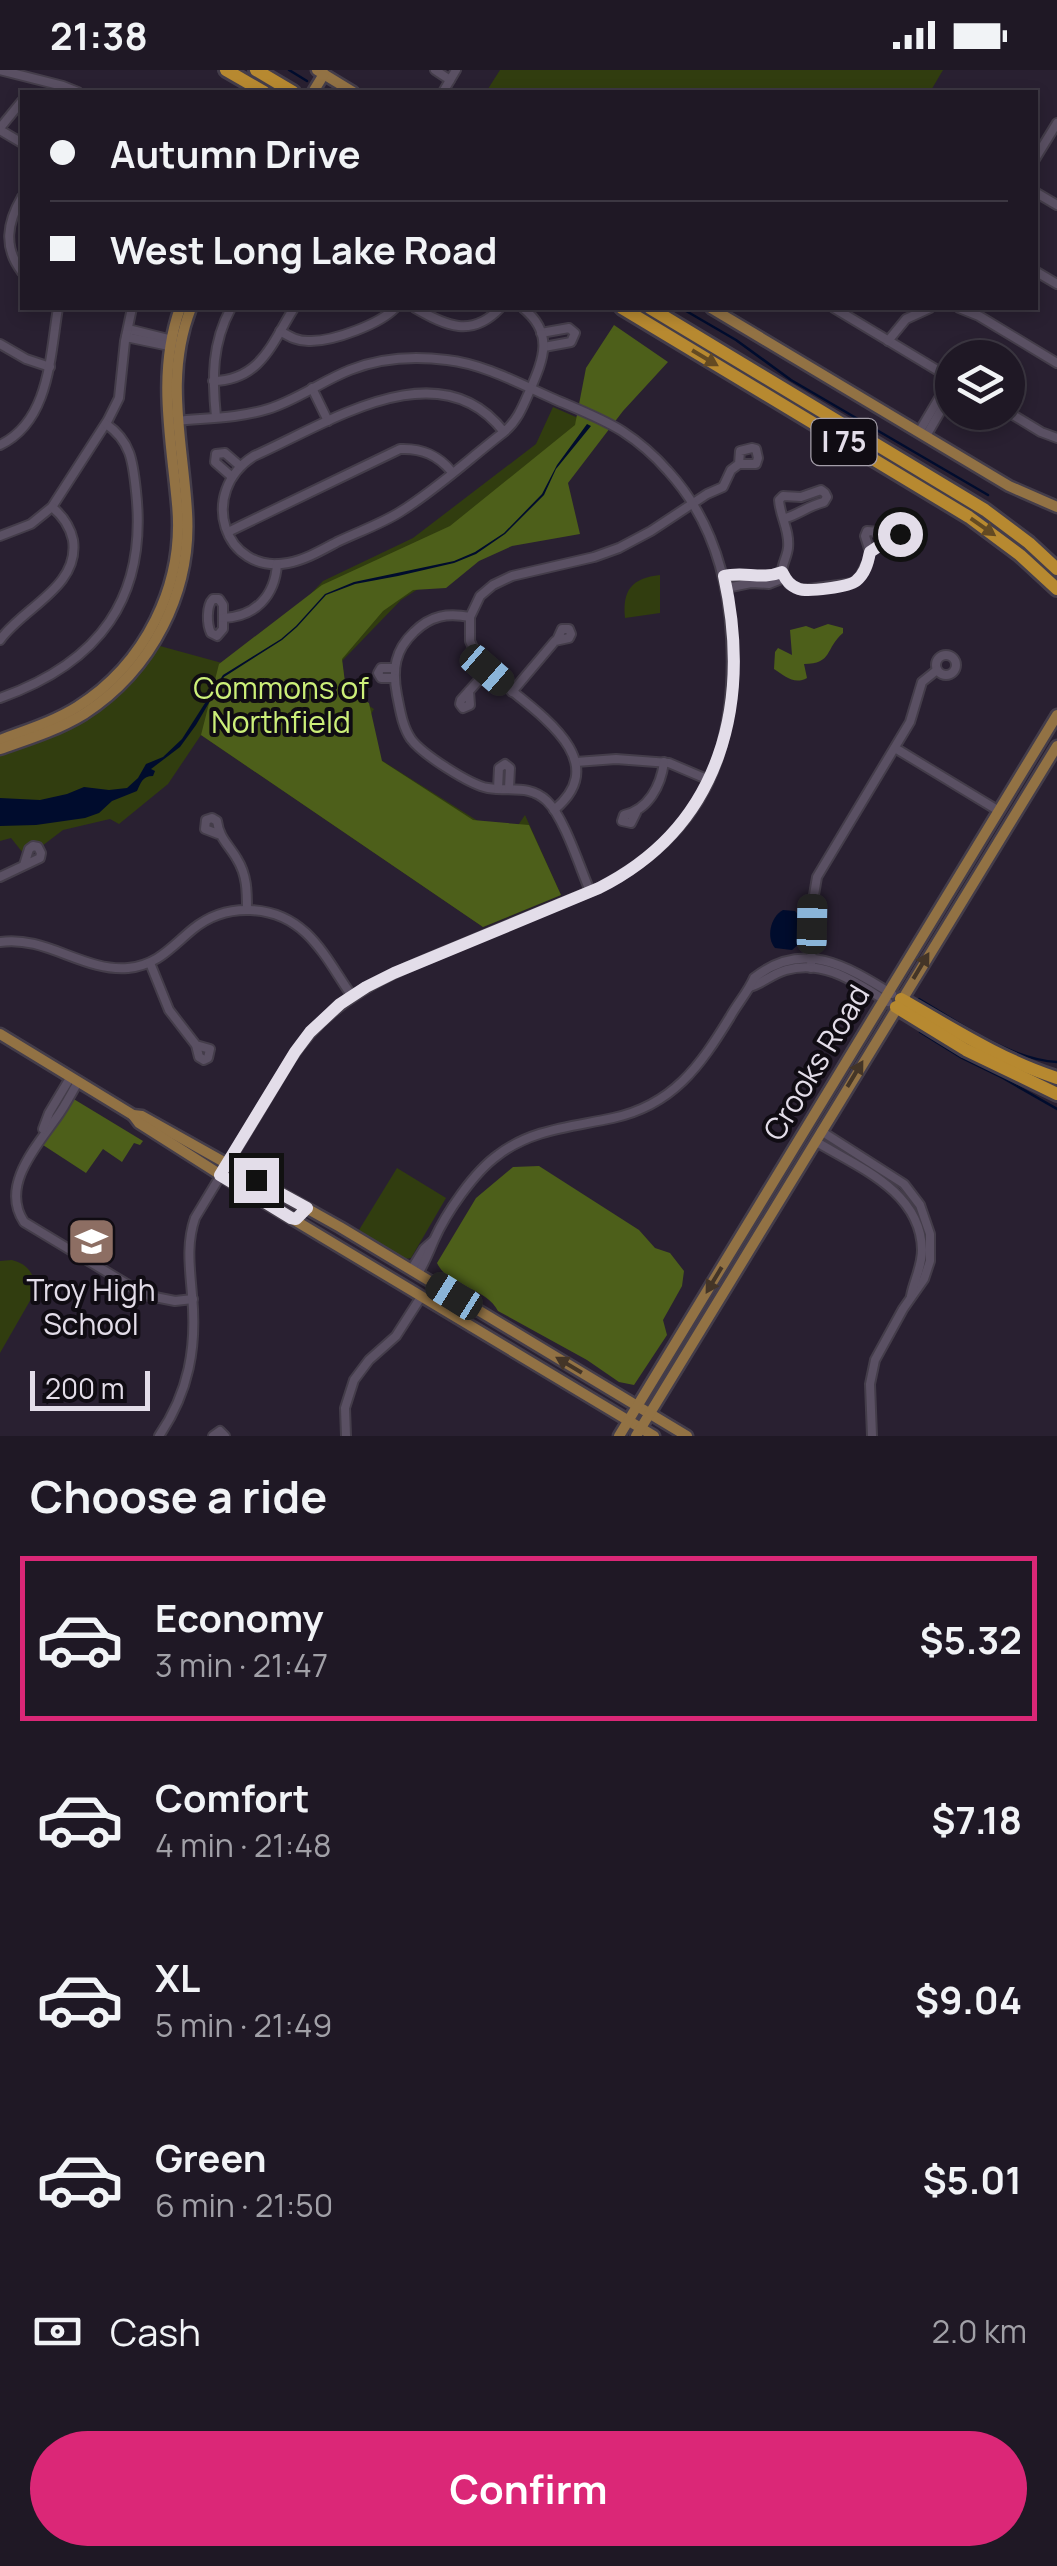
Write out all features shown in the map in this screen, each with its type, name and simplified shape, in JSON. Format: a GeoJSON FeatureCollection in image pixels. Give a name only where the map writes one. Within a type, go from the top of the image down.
{"type":"FeatureCollection","features":[{"type":"Feature","properties":{"kind":"highway"},"geometry":{"type":"LineString","coordinates":[[226,70],[261,90]]}},
{"type":"Feature","properties":{"kind":"highway"},"geometry":{"type":"LineString","coordinates":[[256,70],[290,90]]}},
{"type":"Feature","properties":{"kind":"highway","name":"I 75"},"geometry":{"type":"LineString","coordinates":[[625,310],[970,517],[1057,589]]}},
{"type":"Feature","properties":{"kind":"highway","name":"I 75"},"geometry":{"type":"LineString","coordinates":[[653,310],[985,510],[1057,569]]}},
{"type":"Feature","properties":{"kind":"highway"},"geometry":{"type":"LineString","coordinates":[[892,999],[966,1050],[1057,1094]]}},
{"type":"Feature","properties":{"kind":"highway"},"geometry":{"type":"LineString","coordinates":[[892,999],[994,1052],[1057,1078]]}},
{"type":"Feature","properties":{"kind":"highway"},"geometry":{"type":"LineString","coordinates":[[966,1050],[1057,1078]]}},
{"type":"Feature","properties":{"kind":"main road"},"geometry":{"type":"LineString","coordinates":[[323,71],[350,90]]}},
{"type":"Feature","properties":{"kind":"main road"},"geometry":{"type":"LineString","coordinates":[[0,749],[64,725],[98,704],[134,670],[158,636],[178,589],[186,550],[188,510],[166,382],[180,310]]}},
{"type":"Feature","properties":{"kind":"main road"},"geometry":{"type":"LineString","coordinates":[[173,342],[190,310]]}},
{"type":"Feature","properties":{"kind":"main road"},"geometry":{"type":"LineString","coordinates":[[715,310],[1009,486],[1055,504]]}},
{"type":"Feature","properties":{"kind":"main road"},"geometry":{"type":"LineString","coordinates":[[0,740],[57,718],[87,700],[125,666],[152,627],[169,588],[178,535],[173,422]]}},
{"type":"Feature","properties":{"kind":"main road","name":"Crooks Road"},"geometry":{"type":"LineString","coordinates":[[638,1432],[872,1047],[892,999],[958,879],[1057,716]]}},
{"type":"Feature","properties":{"kind":"main road","name":"Crooks Road"},"geometry":{"type":"LineString","coordinates":[[619,1436],[862,1036],[968,890],[1057,746]]}},
{"type":"Feature","properties":{"kind":"main road"},"geometry":{"type":"LineString","coordinates":[[1018,779],[1022,788],[1029,790]]}},
{"type":"Feature","properties":{"kind":"main road"},"geometry":{"type":"LineString","coordinates":[[1000,810],[1008,811],[1011,819]]}},
{"type":"Feature","properties":{"kind":"main road"},"geometry":{"type":"LineString","coordinates":[[971,857],[980,868]]}},
{"type":"Feature","properties":{"kind":"main road"},"geometry":{"type":"LineString","coordinates":[[958,879],[964,881],[968,890]]}},
{"type":"Feature","properties":{"kind":"main road"},"geometry":{"type":"LineString","coordinates":[[0,1034],[133,1115],[139,1123],[227,1163],[329,1220],[687,1436]]}},
{"type":"Feature","properties":{"kind":"main road"},"geometry":{"type":"LineString","coordinates":[[862,1036],[872,1047]]}},
{"type":"Feature","properties":{"kind":"main road"},"geometry":{"type":"LineString","coordinates":[[806,1127],[810,1137],[818,1136]]}},
{"type":"Feature","properties":{"kind":"main road"},"geometry":{"type":"LineString","coordinates":[[171,1138],[220,1175],[629,1420],[638,1432],[657,1436],[672,1427]]}},
{"type":"Feature","properties":{"kind":"main road"},"geometry":{"type":"LineString","coordinates":[[760,1204],[763,1212],[770,1215]]}},
{"type":"Feature","properties":{"kind":"main road"},"geometry":{"type":"LineString","coordinates":[[291,1218],[299,1218],[307,1208]]}},
{"type":"Feature","properties":{"kind":"main road"},"geometry":{"type":"LineString","coordinates":[[316,1234],[319,1224],[329,1220]]}},
{"type":"Feature","properties":{"kind":"main road"},"geometry":{"type":"LineString","coordinates":[[743,1232],[753,1243]]}},
{"type":"Feature","properties":{"kind":"main road"},"geometry":{"type":"LineString","coordinates":[[400,1284],[410,1283],[415,1272]]}},
{"type":"Feature","properties":{"kind":"main road"},"geometry":{"type":"LineString","coordinates":[[421,1296],[424,1286],[435,1284]]}},
{"type":"Feature","properties":{"kind":"main road"},"geometry":{"type":"LineString","coordinates":[[504,1347],[515,1344],[518,1334]]}},
{"type":"Feature","properties":{"kind":"main road"},"geometry":{"type":"LineString","coordinates":[[528,1361],[532,1351],[542,1348]]}},
{"type":"Feature","properties":{"kind":"main road"},"geometry":{"type":"LineString","coordinates":[[650,1385],[652,1392],[660,1395]]}},
{"type":"Feature","properties":{"kind":"main road"},"geometry":{"type":"LineString","coordinates":[[606,1407],[616,1404],[618,1394]]}},
{"type":"Feature","properties":{"kind":"street"},"geometry":{"type":"LineString","coordinates":[[435,70],[450,80]]}},
{"type":"Feature","properties":{"kind":"street"},"geometry":{"type":"LineString","coordinates":[[444,90],[456,70]]}},
{"type":"Feature","properties":{"kind":"street"},"geometry":{"type":"LineString","coordinates":[[4,71],[73,90]]}},
{"type":"Feature","properties":{"kind":"street"},"geometry":{"type":"LineString","coordinates":[[29,89],[32,78]]}},
{"type":"Feature","properties":{"kind":"street"},"geometry":{"type":"LineString","coordinates":[[0,129],[20,104]]}},
{"type":"Feature","properties":{"kind":"street"},"geometry":{"type":"LineString","coordinates":[[1038,155],[1056,125]]}},
{"type":"Feature","properties":{"kind":"street"},"geometry":{"type":"LineString","coordinates":[[20,201],[12,215],[8,237],[20,269]]}},
{"type":"Feature","properties":{"kind":"street"},"geometry":{"type":"LineString","coordinates":[[0,445],[19,433],[42,394],[58,310]]}},
{"type":"Feature","properties":{"kind":"street"},"geometry":{"type":"LineString","coordinates":[[0,536],[31,524],[52,507],[106,424],[119,398],[132,310]]}},
{"type":"Feature","properties":{"kind":"street"},"geometry":{"type":"LineString","coordinates":[[216,417],[216,345],[230,310]]}},
{"type":"Feature","properties":{"kind":"street"},"geometry":{"type":"LineString","coordinates":[[213,381],[232,380],[252,370],[293,310]]}},
{"type":"Feature","properties":{"kind":"street"},"geometry":{"type":"LineString","coordinates":[[280,331],[295,339],[320,340],[379,322],[393,310]]}},
{"type":"Feature","properties":{"kind":"street"},"geometry":{"type":"LineString","coordinates":[[419,310],[457,326],[482,322],[497,310]]}},
{"type":"Feature","properties":{"kind":"street"},"geometry":{"type":"LineString","coordinates":[[504,432],[491,415],[455,398],[429,394],[378,400],[240,466],[224,492],[223,518],[236,545],[250,557],[277,564],[297,561],[399,513],[504,432],[518,417],[544,347],[542,333],[524,310]]}},
{"type":"Feature","properties":{"kind":"street"},"geometry":{"type":"LineString","coordinates":[[837,310],[935,369]]}},
{"type":"Feature","properties":{"kind":"street"},"geometry":{"type":"LineString","coordinates":[[888,340],[906,319],[926,310]]}},
{"type":"Feature","properties":{"kind":"street"},"geometry":{"type":"LineString","coordinates":[[965,310],[1057,363]]}},
{"type":"Feature","properties":{"kind":"street"},"geometry":{"type":"LineString","coordinates":[[542,333],[569,328],[576,335],[572,341],[544,347]]}},
{"type":"Feature","properties":{"kind":"street"},"geometry":{"type":"LineString","coordinates":[[127,333],[173,342]]}},
{"type":"Feature","properties":{"kind":"street"},"geometry":{"type":"LineString","coordinates":[[0,345],[50,367]]}},
{"type":"Feature","properties":{"kind":"street"},"geometry":{"type":"LineString","coordinates":[[160,1436],[187,1379],[194,1342],[189,1251],[197,1213],[304,1040],[352,996],[394,973],[590,892],[621,876],[661,846],[688,815],[710,780],[725,738],[731,706],[732,646],[724,576],[713,542],[693,504],[668,470],[629,436],[606,422],[531,388],[449,360],[379,361],[260,411],[173,422]]}},
{"type":"Feature","properties":{"kind":"street"},"geometry":{"type":"LineString","coordinates":[[312,388],[328,421]]}},
{"type":"Feature","properties":{"kind":"street"},"geometry":{"type":"LineString","coordinates":[[922,434],[935,410]]}},
{"type":"Feature","properties":{"kind":"street"},"geometry":{"type":"LineString","coordinates":[[922,434],[935,415]]}},
{"type":"Feature","properties":{"kind":"street"},"geometry":{"type":"LineString","coordinates":[[1025,423],[1057,438]]}},
{"type":"Feature","properties":{"kind":"street"},"geometry":{"type":"LineString","coordinates":[[1,696],[47,679],[72,662],[95,642],[114,616],[127,588],[139,532],[133,462],[122,437],[106,424]]}},
{"type":"Feature","properties":{"kind":"street"},"geometry":{"type":"LineString","coordinates":[[228,532],[400,449],[427,452],[452,472]]}},
{"type":"Feature","properties":{"kind":"street"},"geometry":{"type":"LineString","coordinates":[[231,476],[215,462],[216,454],[225,453],[240,466]]}},
{"type":"Feature","properties":{"kind":"street"},"geometry":{"type":"LineString","coordinates":[[554,810],[571,790],[576,775],[572,748],[487,670],[473,650],[470,617],[483,593],[498,581],[611,551],[638,539],[723,487],[730,470],[740,464]]}},
{"type":"Feature","properties":{"kind":"street"},"geometry":{"type":"LineString","coordinates":[[726,588],[771,584],[783,575],[788,546],[786,518],[779,500],[825,492],[824,502],[811,504],[786,518]]}},
{"type":"Feature","properties":{"kind":"street"},"geometry":{"type":"LineString","coordinates":[[0,640],[58,585],[68,570],[72,539],[65,520],[52,507]]}},
{"type":"Feature","properties":{"kind":"street"},"geometry":{"type":"LineString","coordinates":[[783,575],[802,590],[848,585],[865,569],[870,552],[882,544],[898,544],[902,540],[896,533],[866,532],[870,552]]}},
{"type":"Feature","properties":{"kind":"street"},"geometry":{"type":"LineString","coordinates":[[223,618],[244,615],[258,607],[272,588],[277,564]]}},
{"type":"Feature","properties":{"kind":"street"},"geometry":{"type":"LineString","coordinates":[[724,576],[783,575]]}},
{"type":"Feature","properties":{"kind":"street"},"geometry":{"type":"LineString","coordinates":[[470,617],[444,615],[424,622],[404,643],[394,678],[405,727],[414,742],[473,782],[537,794],[554,810],[590,892]]}},
{"type":"Feature","properties":{"kind":"street"},"geometry":{"type":"LineString","coordinates":[[512,692],[557,640]]}},
{"type":"Feature","properties":{"kind":"street"},"geometry":{"type":"LineString","coordinates":[[394,668],[381,668],[378,675],[394,678]]}},
{"type":"Feature","properties":{"kind":"street"},"geometry":{"type":"LineString","coordinates":[[469,692],[487,670]]}},
{"type":"Feature","properties":{"kind":"street"},"geometry":{"type":"LineString","coordinates":[[811,963],[817,877],[913,717],[922,682],[937,670]]}},
{"type":"Feature","properties":{"kind":"street"},"geometry":{"type":"LineString","coordinates":[[894,748],[1000,810]]}},
{"type":"Feature","properties":{"kind":"street"},"geometry":{"type":"LineString","coordinates":[[576,762],[664,762],[710,780]]}},
{"type":"Feature","properties":{"kind":"street"},"geometry":{"type":"LineString","coordinates":[[636,812],[657,788],[664,762]]}},
{"type":"Feature","properties":{"kind":"street"},"geometry":{"type":"LineString","coordinates":[[498,789],[503,764],[510,768],[509,788]]}},
{"type":"Feature","properties":{"kind":"street"},"geometry":{"type":"LineString","coordinates":[[218,834],[242,869],[246,910]]}},
{"type":"Feature","properties":{"kind":"street"},"geometry":{"type":"LineString","coordinates":[[0,877],[24,865]]}},
{"type":"Feature","properties":{"kind":"street"},"geometry":{"type":"LineString","coordinates":[[0,942],[28,942],[110,967],[132,967],[164,955],[202,922],[221,914],[246,910],[275,914],[302,929],[352,996]]}},
{"type":"Feature","properties":{"kind":"street"},"geometry":{"type":"LineString","coordinates":[[415,1272],[431,1252],[472,1180],[491,1160],[540,1132],[630,1114],[654,1103],[680,1085],[703,1060],[750,987],[790,961],[842,965],[892,999]]}},
{"type":"Feature","properties":{"kind":"street"},"geometry":{"type":"LineString","coordinates":[[150,962],[170,1010],[196,1045]]}},
{"type":"Feature","properties":{"kind":"street"},"geometry":{"type":"LineString","coordinates":[[74,1080],[57,1118],[40,1138],[12,1186],[12,1203],[22,1219],[145,1295],[175,1301],[193,1299]]}},
{"type":"Feature","properties":{"kind":"street"},"geometry":{"type":"LineString","coordinates":[[818,1136],[900,1180],[920,1205],[928,1223],[930,1262],[922,1284],[911,1296],[873,1366],[872,1436]]}},
{"type":"Feature","properties":{"kind":"street"},"geometry":{"type":"LineString","coordinates":[[818,1136],[907,1204],[917,1224],[922,1255],[911,1296]]}},
{"type":"Feature","properties":{"kind":"street"},"geometry":{"type":"LineString","coordinates":[[853,1164],[863,1157]]}},
{"type":"Feature","properties":{"kind":"street"},"geometry":{"type":"LineString","coordinates":[[863,1170],[872,1162]]}},
{"type":"Feature","properties":{"kind":"street"},"geometry":{"type":"LineString","coordinates":[[346,1436],[345,1408],[356,1375],[396,1336],[421,1296]]}},
{"type":"Feature","properties":{"kind":"street"},"geometry":{"type":"LineString","coordinates":[[214,1436],[220,1432],[225,1436]]}},
{"type":"Feature","properties":{"kind":"green space"},"geometry":{"type":"Polygon","coordinates":[[[500,70],[943,70],[931,90],[487,90],[500,70]]]}},
{"type":"Feature","properties":{"kind":"green space","name":"Commons of Northfield"},"geometry":{"type":"Polygon","coordinates":[[[614,325],[668,362],[623,411],[568,483],[580,534],[512,546],[479,561],[446,588],[413,590],[383,611],[342,659],[346,690],[369,703],[382,761],[473,820],[529,825],[561,895],[483,927],[201,735],[219,664],[322,585],[450,526],[575,425],[586,368],[614,325]]]}},
{"type":"Feature","properties":{"kind":"green space","name":"Commons of Northfield"},"geometry":{"type":"Polygon","coordinates":[[[553,407],[601,428],[477,558],[401,600],[342,661],[346,691],[374,709],[354,743],[508,840],[525,815],[561,895],[483,927],[201,735],[168,784],[119,824],[110,819],[63,830],[42,846],[29,845],[23,853],[11,838],[0,841],[0,756],[71,727],[90,715],[126,687],[160,646],[222,663],[283,623],[323,581],[413,538],[536,444],[553,407]]]}},
{"type":"Feature","properties":{"kind":"green space"},"geometry":{"type":"Polygon","coordinates":[[[660,575],[660,613],[625,618],[625,600],[631,587],[642,579],[660,575]]]}},
{"type":"Feature","properties":{"kind":"green space"},"geometry":{"type":"Polygon","coordinates":[[[828,624],[843,628],[843,633],[824,658],[804,664],[807,678],[794,680],[774,669],[778,648],[792,655],[790,630],[828,624]]]}},
{"type":"Feature","properties":{"kind":"green space"},"geometry":{"type":"Polygon","coordinates":[[[72,1098],[143,1141],[140,1145],[134,1143],[122,1162],[103,1149],[86,1173],[43,1145],[72,1098]]]}},
{"type":"Feature","properties":{"kind":"green space"},"geometry":{"type":"Polygon","coordinates":[[[539,1166],[639,1230],[655,1248],[670,1253],[684,1271],[682,1286],[663,1320],[667,1335],[634,1385],[619,1382],[498,1311],[485,1296],[450,1278],[437,1263],[476,1198],[513,1167],[539,1166]]]}},
{"type":"Feature","properties":{"kind":"green space"},"geometry":{"type":"Polygon","coordinates":[[[397,1168],[446,1198],[411,1258],[405,1259],[359,1230],[397,1168]]]}},
{"type":"Feature","properties":{"kind":"green space"},"geometry":{"type":"Polygon","coordinates":[[[12,1260],[30,1271],[35,1292],[0,1353],[0,1261],[12,1260]]]}},
{"type":"Feature","properties":{"kind":"water"},"geometry":{"type":"Polygon","coordinates":[[[587,424],[591,426],[556,469],[544,495],[505,534],[476,554],[454,563],[355,584],[326,595],[282,640],[224,677],[180,747],[151,769],[155,771],[153,776],[144,779],[137,791],[85,818],[0,826],[0,798],[40,800],[84,787],[127,788],[146,764],[163,757],[182,739],[223,675],[281,639],[325,594],[354,582],[454,561],[504,533],[542,494],[557,465],[587,424]]]}},
{"type":"Feature","properties":{"kind":"water"},"geometry":{"type":"Polygon","coordinates":[[[783,910],[795,911],[800,917],[799,944],[792,950],[775,948],[771,939],[772,922],[783,910]]]}},
{"type":"Feature","properties":{"kind":"waterway"},"geometry":{"type":"LineString","coordinates":[[289,70],[307,81]]}},
{"type":"Feature","properties":{"kind":"waterway"},"geometry":{"type":"LineString","coordinates":[[684,310],[736,340],[791,380],[988,495]]}},
{"type":"Feature","properties":{"kind":"waterway"},"geometry":{"type":"LineString","coordinates":[[919,999],[1003,1047],[1057,1062]]}},
{"type":"Feature","properties":{"kind":"waterway"},"geometry":{"type":"LineString","coordinates":[[920,1032],[1057,1109]]}},
{"type":"Feature","properties":{"kind":"place","name":"Troy High School"},"geometry":{"type":"Point","coordinates":[91,1242]}},
{"type":"Feature","properties":{"kind":"route"},"geometry":{"type":"LineString","coordinates":[[256,1180],[307,1208],[301,1216],[291,1218],[220,1175],[291,1058],[310,1032],[334,1010],[359,991],[394,973],[599,888],[634,868],[677,830],[714,771],[729,720],[732,646],[724,576],[741,573],[770,577],[782,572],[789,584],[802,590],[853,584],[865,569],[870,552],[882,544],[900,543],[900,534]]}}]}
